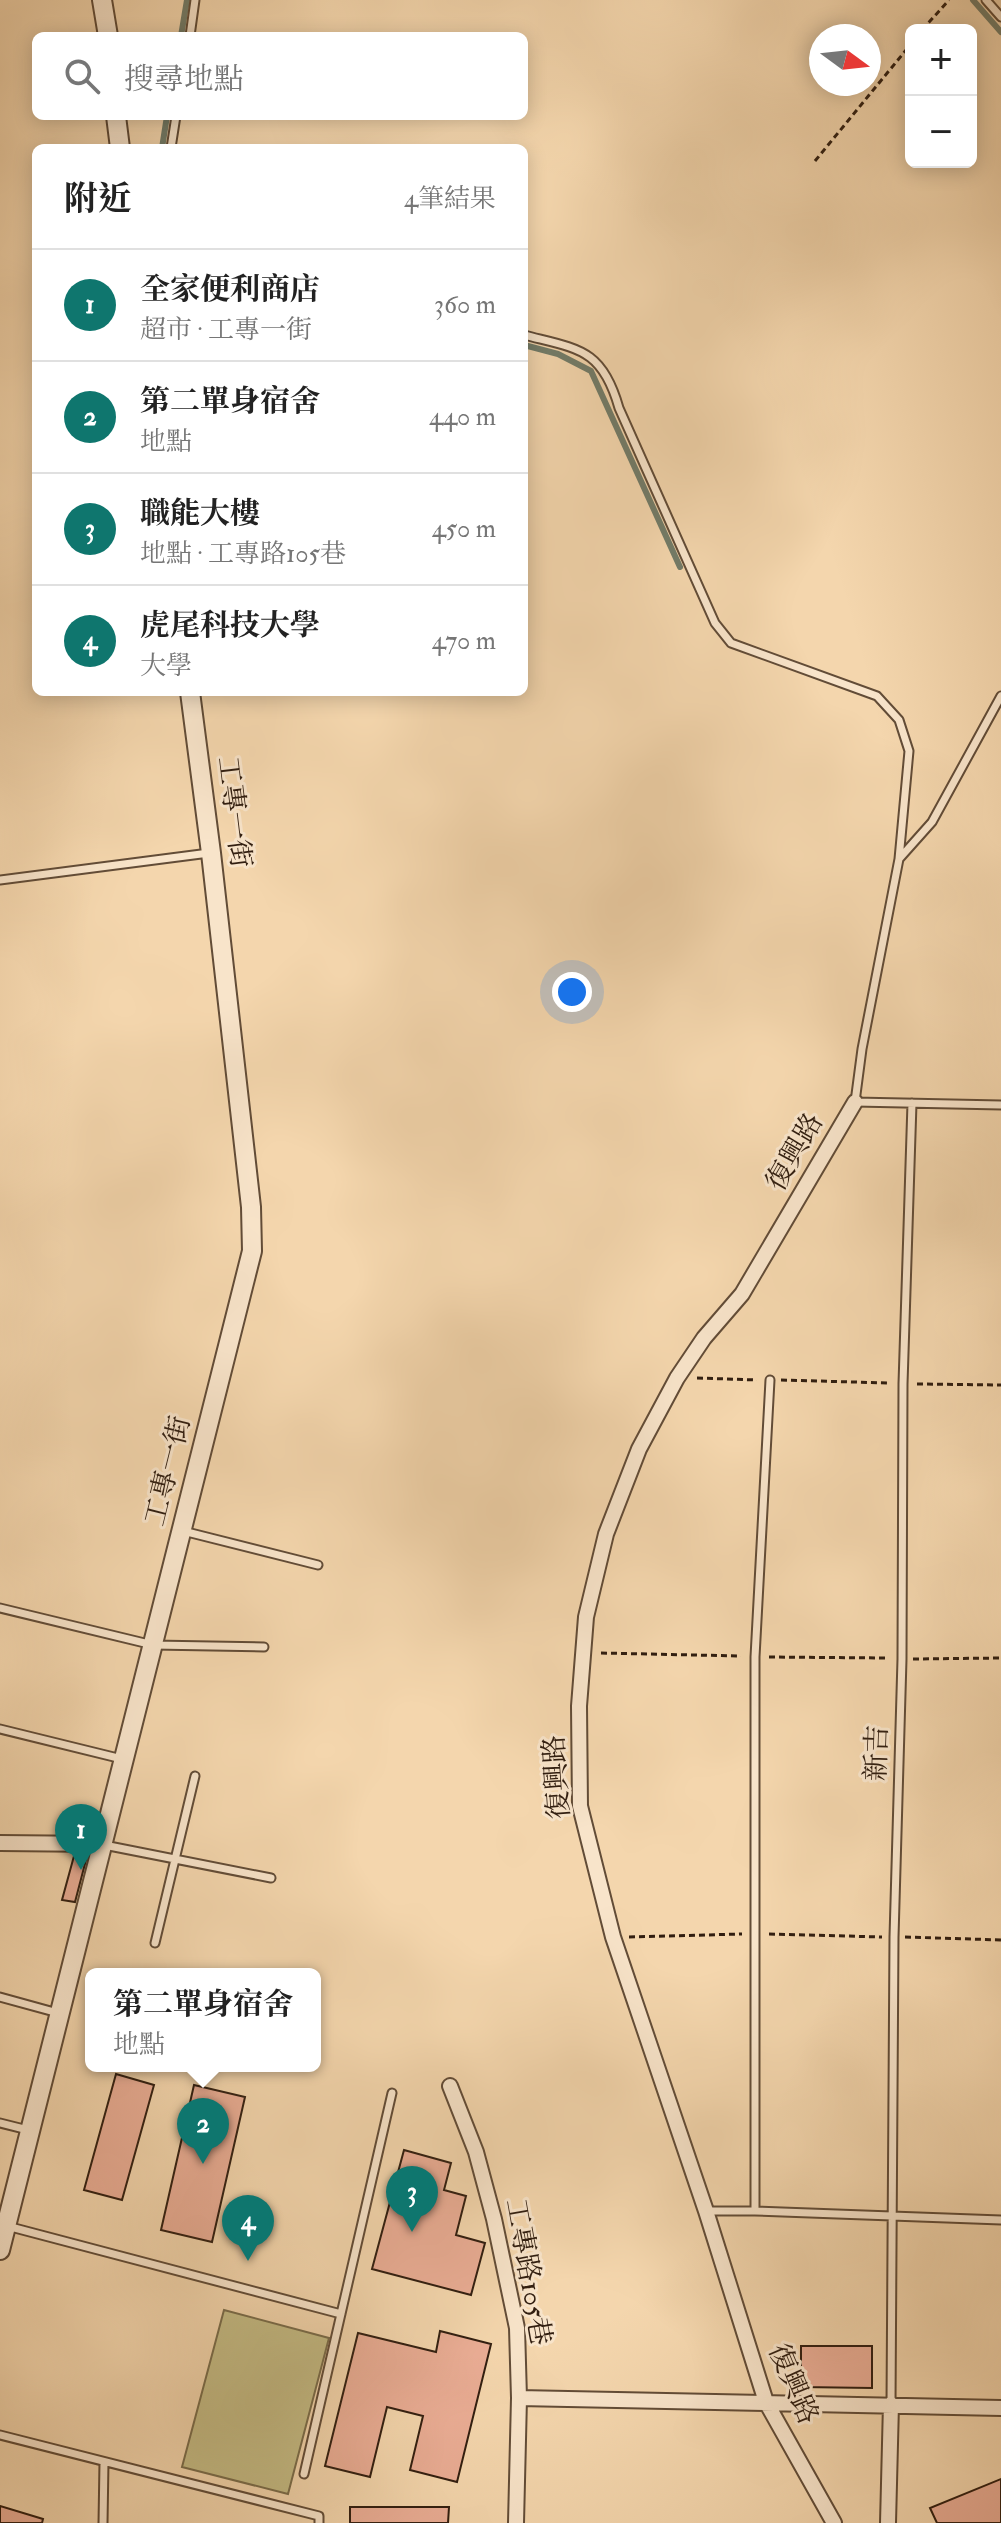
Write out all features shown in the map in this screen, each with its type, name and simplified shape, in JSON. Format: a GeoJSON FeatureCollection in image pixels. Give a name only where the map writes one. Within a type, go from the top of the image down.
{"type":"FeatureCollection","features":[{"type":"Feature","properties":{"kind":"street"},"geometry":{"type":"LineString","coordinates":[[102,0],[107,32]]}},
{"type":"Feature","properties":{"kind":"street"},"geometry":{"type":"LineString","coordinates":[[116,120],[120,144]]}},
{"type":"Feature","properties":{"kind":"street","name":"工專一街"},"geometry":{"type":"LineString","coordinates":[[0,2250],[252,1251],[251,1207],[191,696]]}},
{"type":"Feature","properties":{"kind":"street","name":"復興路"},"geometry":{"type":"LineString","coordinates":[[834,2523],[766,2402],[706,2211],[613,1937],[580,1806],[579,1706],[586,1617],[610,1522],[639,1449],[677,1378],[704,1338],[742,1294],[855,1102]]}},
{"type":"Feature","properties":{"kind":"street"},"geometry":{"type":"LineString","coordinates":[[0,1843],[102,1844]]}},
{"type":"Feature","properties":{"kind":"street","name":"工專路105巷"},"geometry":{"type":"LineString","coordinates":[[450,2086],[476,2152],[517,2328],[516,2523]]}},
{"type":"Feature","properties":{"kind":"street"},"geometry":{"type":"LineString","coordinates":[[519,2398],[1001,2408]]}},
{"type":"Feature","properties":{"kind":"street"},"geometry":{"type":"LineString","coordinates":[[888,2523],[891,2404]]}},
{"type":"Feature","properties":{"kind":"lane"},"geometry":{"type":"LineString","coordinates":[[191,32],[195,0]]}},
{"type":"Feature","properties":{"kind":"lane"},"geometry":{"type":"LineString","coordinates":[[986,0],[1001,17]]}},
{"type":"Feature","properties":{"kind":"lane"},"geometry":{"type":"LineString","coordinates":[[172,144],[175,120]]}},
{"type":"Feature","properties":{"kind":"lane"},"geometry":{"type":"LineString","coordinates":[[528,336],[581,350],[596,360],[614,391],[715,623],[731,643],[877,696],[899,720],[909,751],[899,859],[862,1049],[855,1102],[1001,1105]]}},
{"type":"Feature","properties":{"kind":"lane"},"geometry":{"type":"LineString","coordinates":[[899,859],[932,822],[1001,696]]}},
{"type":"Feature","properties":{"kind":"lane"},"geometry":{"type":"LineString","coordinates":[[0,880],[211,853]]}},
{"type":"Feature","properties":{"kind":"lane","name":"新吉"},"geometry":{"type":"LineString","coordinates":[[891,2404],[894,1937],[902,1659],[903,1384],[912,1103]]}},
{"type":"Feature","properties":{"kind":"lane"},"geometry":{"type":"LineString","coordinates":[[755,2211],[755,1657],[770,1380]]}},
{"type":"Feature","properties":{"kind":"lane"},"geometry":{"type":"LineString","coordinates":[[181,1530],[318,1565]]}},
{"type":"Feature","properties":{"kind":"lane"},"geometry":{"type":"LineString","coordinates":[[0,1608],[153,1645],[264,1647]]}},
{"type":"Feature","properties":{"kind":"lane"},"geometry":{"type":"LineString","coordinates":[[0,1729],[124,1760]]}},
{"type":"Feature","properties":{"kind":"lane"},"geometry":{"type":"LineString","coordinates":[[155,1943],[195,1776]]}},
{"type":"Feature","properties":{"kind":"lane"},"geometry":{"type":"LineString","coordinates":[[102,1844],[271,1878]]}},
{"type":"Feature","properties":{"kind":"lane"},"geometry":{"type":"LineString","coordinates":[[0,1997],[60,2013]]}},
{"type":"Feature","properties":{"kind":"lane"},"geometry":{"type":"LineString","coordinates":[[304,2474],[392,2093]]}},
{"type":"Feature","properties":{"kind":"lane"},"geometry":{"type":"LineString","coordinates":[[0,2123],[30,2131]]}},
{"type":"Feature","properties":{"kind":"lane"},"geometry":{"type":"LineString","coordinates":[[706,2211],[1001,2220]]}},
{"type":"Feature","properties":{"kind":"lane"},"geometry":{"type":"LineString","coordinates":[[6,2226],[341,2314]]}},
{"type":"Feature","properties":{"kind":"lane"},"geometry":{"type":"LineString","coordinates":[[0,2435],[319,2516],[319,2523]]}},
{"type":"Feature","properties":{"kind":"lane"},"geometry":{"type":"LineString","coordinates":[[103,2523],[104,2462]]}},
{"type":"Feature","properties":{"kind":"path"},"geometry":{"type":"LineString","coordinates":[[927,24],[949,0]]}},
{"type":"Feature","properties":{"kind":"path"},"geometry":{"type":"LineString","coordinates":[[815,161],[905,51]]}},
{"type":"Feature","properties":{"kind":"path"},"geometry":{"type":"LineString","coordinates":[[677,1378],[1001,1385]]}},
{"type":"Feature","properties":{"kind":"path"},"geometry":{"type":"LineString","coordinates":[[583,1653],[1001,1658]]}},
{"type":"Feature","properties":{"kind":"path"},"geometry":{"type":"LineString","coordinates":[[613,1937],[755,1934],[1001,1940]]}},
{"type":"Feature","properties":{"kind":"shaded area"},"geometry":{"type":"Polygon","coordinates":[[[224,2310],[329,2338],[288,2494],[182,2467],[224,2310]]]}},
{"type":"Feature","properties":{"kind":"building"},"geometry":{"type":"Polygon","coordinates":[[[74,1856],[87,1856],[75,1902],[62,1900],[74,1856]]]}},
{"type":"Feature","properties":{"kind":"building"},"geometry":{"type":"Polygon","coordinates":[[[116,2074],[154,2085],[122,2200],[84,2190],[116,2074]]]}},
{"type":"Feature","properties":{"kind":"building"},"geometry":{"type":"Polygon","coordinates":[[[194,2085],[245,2097],[212,2242],[161,2230],[194,2085]]]}},
{"type":"Feature","properties":{"kind":"building"},"geometry":{"type":"Polygon","coordinates":[[[404,2150],[451,2163],[444,2190],[466,2196],[456,2235],[485,2243],[471,2295],[372,2269],[404,2150]]]}},
{"type":"Feature","properties":{"kind":"building"},"geometry":{"type":"Polygon","coordinates":[[[440,2331],[491,2344],[457,2482],[410,2470],[423,2416],[387,2407],[370,2477],[325,2466],[358,2333],[436,2352],[440,2331]]]}},
{"type":"Feature","properties":{"kind":"building"},"geometry":{"type":"Polygon","coordinates":[[[801,2346],[872,2346],[872,2388],[801,2387],[801,2346]]]}},
{"type":"Feature","properties":{"kind":"building"},"geometry":{"type":"Polygon","coordinates":[[[1001,2479],[1001,2523],[937,2523],[930,2508],[1001,2479]]]}},
{"type":"Feature","properties":{"kind":"building"},"geometry":{"type":"Polygon","coordinates":[[[0,2506],[43,2519],[42,2523],[0,2523],[0,2506]]]}},
{"type":"Feature","properties":{"kind":"building"},"geometry":{"type":"Polygon","coordinates":[[[350,2507],[449,2507],[448,2523],[350,2523],[350,2507]]]}},
{"type":"Feature","properties":{"kind":"waterway"},"geometry":{"type":"LineString","coordinates":[[182,32],[187,0]]}},
{"type":"Feature","properties":{"kind":"waterway"},"geometry":{"type":"LineString","coordinates":[[973,0],[1001,32]]}},
{"type":"Feature","properties":{"kind":"waterway"},"geometry":{"type":"LineString","coordinates":[[163,144],[166,120]]}},
{"type":"Feature","properties":{"kind":"waterway"},"geometry":{"type":"LineString","coordinates":[[528,346],[558,354],[591,371],[680,567]]}},
{"type":"Feature","properties":{"kind":"place","name":"全家便利商店"},"geometry":{"type":"Point","coordinates":[81,1870]}},
{"type":"Feature","properties":{"kind":"place","name":"第二單身宿舍"},"geometry":{"type":"Point","coordinates":[203,2164]}},
{"type":"Feature","properties":{"kind":"place","name":"職能大樓"},"geometry":{"type":"Point","coordinates":[412,2232]}},
{"type":"Feature","properties":{"kind":"place","name":"虎尾科技大學"},"geometry":{"type":"Point","coordinates":[248,2261]}}]}
